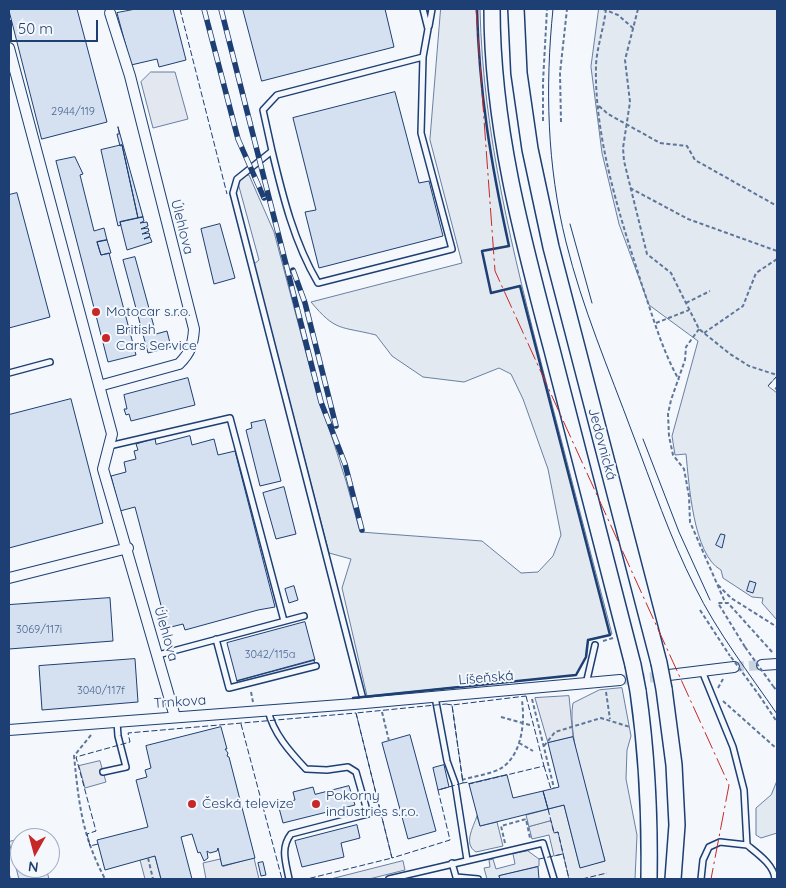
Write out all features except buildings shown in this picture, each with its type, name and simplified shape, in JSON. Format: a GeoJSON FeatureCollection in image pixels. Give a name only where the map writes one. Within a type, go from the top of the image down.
{"type":"FeatureCollection","features":[{"type":"Feature","properties":{"kind":"main road","name":"Jedovnická"},"geometry":{"type":"LineString","coordinates":[[492,9],[494,68],[499,122],[517,214],[633,665],[638,691],[648,780],[649,879]]}},
{"type":"Feature","properties":{"kind":"main road","name":"Jedovnická"},"geometry":{"type":"LineString","coordinates":[[516,9],[519,73],[529,139],[549,238],[659,663],[666,682],[677,825],[673,879]]}},
{"type":"Feature","properties":{"kind":"street","name":"Úlehlova"},"geometry":{"type":"LineString","coordinates":[[99,386],[179,364],[188,355],[193,344],[194,329],[130,76],[110,11]]}},
{"type":"Feature","properties":{"kind":"street","name":"Úlehlova"},"geometry":{"type":"LineString","coordinates":[[9,48],[112,434],[103,469],[128,548],[175,716]]}},
{"type":"Feature","properties":{"kind":"street"},"geometry":{"type":"LineString","coordinates":[[9,578],[128,548]]}},
{"type":"Feature","properties":{"kind":"street"},"geometry":{"type":"LineString","coordinates":[[762,666],[775,664]]}},
{"type":"Feature","properties":{"kind":"street"},"geometry":{"type":"LineString","coordinates":[[666,682],[702,671],[732,667]]}},
{"type":"Feature","properties":{"kind":"street","name":"Líšeňská"},"geometry":{"type":"LineString","coordinates":[[359,703],[620,680]]}},
{"type":"Feature","properties":{"kind":"street","name":"Trnkova"},"geometry":{"type":"LineString","coordinates":[[9,730],[359,703]]}},
{"type":"Feature","properties":{"kind":"lane"},"geometry":{"type":"LineString","coordinates":[[423,9],[428,29]]}},
{"type":"Feature","properties":{"kind":"lane"},"geometry":{"type":"LineString","coordinates":[[423,57],[277,95],[263,110],[284,199],[303,259],[318,283],[452,249],[421,133],[423,57],[432,9]]}},
{"type":"Feature","properties":{"kind":"lane"},"geometry":{"type":"LineString","coordinates":[[272,151],[237,178],[233,193],[359,703]]}},
{"type":"Feature","properties":{"kind":"lane"},"geometry":{"type":"LineString","coordinates":[[9,373],[50,362]]}},
{"type":"Feature","properties":{"kind":"lane"},"geometry":{"type":"LineString","coordinates":[[109,446],[230,418],[284,621]]}},
{"type":"Feature","properties":{"kind":"lane"},"geometry":{"type":"LineString","coordinates":[[158,655],[304,616]]}},
{"type":"Feature","properties":{"kind":"lane"},"geometry":{"type":"LineString","coordinates":[[216,640],[229,688],[316,666]]}},
{"type":"Feature","properties":{"kind":"lane"},"geometry":{"type":"LineString","coordinates":[[586,684],[595,645]]}},
{"type":"Feature","properties":{"kind":"lane"},"geometry":{"type":"LineString","coordinates":[[702,671],[733,747],[744,790],[747,845]]}},
{"type":"Feature","properties":{"kind":"lane"},"geometry":{"type":"LineString","coordinates":[[435,696],[447,761],[455,783],[467,860]]}},
{"type":"Feature","properties":{"kind":"lane"},"geometry":{"type":"LineString","coordinates":[[268,710],[271,722],[278,733],[306,769],[327,770],[348,767],[356,772],[368,814],[291,834],[285,842],[284,852],[289,879]]}},
{"type":"Feature","properties":{"kind":"lane"},"geometry":{"type":"LineString","coordinates":[[103,772],[126,766],[116,721]]}},
{"type":"Feature","properties":{"kind":"lane"},"geometry":{"type":"LineString","coordinates":[[701,879],[703,860],[709,847],[720,842],[747,845],[765,860],[775,875],[775,879]]}},
{"type":"Feature","properties":{"kind":"lane"},"geometry":{"type":"LineString","coordinates":[[389,879],[543,843],[554,879]]}},
{"type":"Feature","properties":{"kind":"lane"},"geometry":{"type":"LineString","coordinates":[[452,863],[456,877],[478,879]]}},
{"type":"Feature","properties":{"kind":"path"},"geometry":{"type":"LineString","coordinates":[[544,121],[546,9]]}},
{"type":"Feature","properties":{"kind":"path"},"geometry":{"type":"LineString","coordinates":[[561,122],[560,73],[567,9]]}},
{"type":"Feature","properties":{"kind":"path"},"geometry":{"type":"LineString","coordinates":[[634,29],[618,15],[605,9],[596,64],[600,106],[612,184],[655,323],[669,361],[679,380]]}},
{"type":"Feature","properties":{"kind":"path"},"geometry":{"type":"LineString","coordinates":[[638,9],[625,60],[630,102],[623,155],[647,254],[671,272],[699,329],[730,354],[749,366],[777,374]]}},
{"type":"Feature","properties":{"kind":"path"},"geometry":{"type":"LineString","coordinates":[[600,106],[608,114],[660,144],[687,146],[695,160],[777,206]]}},
{"type":"Feature","properties":{"kind":"path"},"geometry":{"type":"LineString","coordinates":[[630,188],[688,219],[777,252]]}},
{"type":"Feature","properties":{"kind":"path"},"geometry":{"type":"LineString","coordinates":[[704,333],[743,306],[756,273],[777,259]]}},
{"type":"Feature","properties":{"kind":"path"},"geometry":{"type":"LineString","coordinates":[[686,304],[710,291]]}},
{"type":"Feature","properties":{"kind":"path"},"geometry":{"type":"LineString","coordinates":[[655,323],[689,310]]}},
{"type":"Feature","properties":{"kind":"path"},"geometry":{"type":"LineString","coordinates":[[699,329],[686,347],[686,360],[671,400],[668,414],[673,455],[684,468],[689,496],[690,522],[725,602],[771,649],[775,664]]}},
{"type":"Feature","properties":{"kind":"path"},"geometry":{"type":"LineString","coordinates":[[718,584],[731,598],[777,626]]}},
{"type":"Feature","properties":{"kind":"path"},"geometry":{"type":"LineString","coordinates":[[725,602],[718,603],[777,691]]}},
{"type":"Feature","properties":{"kind":"path"},"geometry":{"type":"LineString","coordinates":[[700,610],[732,667],[759,695],[777,722]]}},
{"type":"Feature","properties":{"kind":"path"},"geometry":{"type":"LineString","coordinates":[[595,645],[615,637]]}},
{"type":"Feature","properties":{"kind":"path"},"geometry":{"type":"LineString","coordinates":[[719,694],[720,682],[732,667]]}},
{"type":"Feature","properties":{"kind":"path"},"geometry":{"type":"LineString","coordinates":[[605,687],[610,720]]}},
{"type":"Feature","properties":{"kind":"path"},"geometry":{"type":"LineString","coordinates":[[530,694],[554,788]]}},
{"type":"Feature","properties":{"kind":"path"},"geometry":{"type":"LineString","coordinates":[[712,696],[719,694]]}},
{"type":"Feature","properties":{"kind":"path"},"geometry":{"type":"LineString","coordinates":[[719,694],[777,749]]}},
{"type":"Feature","properties":{"kind":"path"},"geometry":{"type":"LineString","coordinates":[[455,783],[502,768],[512,758],[519,742],[522,724],[522,698]]}},
{"type":"Feature","properties":{"kind":"path"},"geometry":{"type":"LineString","coordinates":[[501,717],[530,725]]}},
{"type":"Feature","properties":{"kind":"path"},"geometry":{"type":"LineString","coordinates":[[544,746],[555,732],[601,718],[632,727]]}},
{"type":"Feature","properties":{"kind":"path"},"geometry":{"type":"LineString","coordinates":[[92,733],[74,756],[79,804],[85,835],[90,851],[105,879]]}},
{"type":"Feature","properties":{"kind":"path"},"geometry":{"type":"LineString","coordinates":[[519,742],[528,750],[533,751]]}},
{"type":"Feature","properties":{"kind":"path"},"geometry":{"type":"LineString","coordinates":[[500,826],[526,819],[532,845]]}},
{"type":"Feature","properties":{"kind":"path"},"geometry":{"type":"LineString","coordinates":[[499,822],[507,851]]}},
{"type":"Feature","properties":{"kind":"path"},"geometry":{"type":"LineString","coordinates":[[148,858],[153,879],[148,879]]}},
{"type":"Feature","properties":{"kind":"path"},"geometry":{"type":"LineString","coordinates":[[9,875],[10,879]]}},
{"type":"Feature","properties":{"kind":"shaded area"},"geometry":{"type":"Polygon","coordinates":[[[441,9],[480,9],[482,56],[487,102],[501,193],[521,283],[612,634],[588,640],[586,657],[576,675],[367,696],[342,588],[351,559],[329,553],[254,264],[259,260],[238,183],[245,175],[249,175],[274,232],[311,372],[346,481],[360,532],[482,541],[521,573],[538,572],[553,556],[561,535],[548,469],[523,399],[511,374],[499,368],[464,382],[423,377],[392,356],[376,335],[346,329],[333,323],[319,312],[311,302],[462,263],[430,140],[441,9]]]}},
{"type":"Feature","properties":{"kind":"shaded area"},"geometry":{"type":"Polygon","coordinates":[[[599,9],[777,9],[777,376],[768,386],[777,393],[777,620],[762,603],[763,598],[752,597],[723,578],[721,570],[712,562],[704,550],[698,534],[691,499],[686,454],[675,455],[672,436],[698,341],[649,305],[619,224],[602,153],[591,67],[599,9]]]}},
{"type":"Feature","properties":{"kind":"shaded area"},"geometry":{"type":"Polygon","coordinates":[[[151,72],[175,72],[188,119],[153,128],[141,82],[151,72]]]}},
{"type":"Feature","properties":{"kind":"shaded area"},"geometry":{"type":"Polygon","coordinates":[[[622,688],[631,736],[627,750],[626,779],[637,835],[635,879],[569,879],[558,833],[554,833],[551,821],[529,827],[526,815],[564,805],[580,867],[605,861],[577,758],[572,718],[573,703],[599,690],[622,688]]]}},
{"type":"Feature","properties":{"kind":"shaded area"},"geometry":{"type":"Polygon","coordinates":[[[569,696],[573,737],[548,743],[535,698],[569,696]]]}},
{"type":"Feature","properties":{"kind":"shaded area"},"geometry":{"type":"Polygon","coordinates":[[[100,761],[106,782],[85,788],[79,766],[100,761]]]}},
{"type":"Feature","properties":{"kind":"shaded area"},"geometry":{"type":"Polygon","coordinates":[[[777,781],[777,833],[761,838],[756,835],[756,808],[771,795],[777,781]]]}},
{"type":"Feature","properties":{"kind":"shaded area"},"geometry":{"type":"Polygon","coordinates":[[[477,816],[480,826],[497,822],[503,846],[476,852],[472,849],[470,836],[477,816]]]}},
{"type":"Feature","properties":{"kind":"shaded area"},"geometry":{"type":"Polygon","coordinates":[[[551,821],[554,833],[558,832],[563,854],[554,856],[549,835],[532,839],[529,827],[551,821]]]}},
{"type":"Feature","properties":{"kind":"shaded area"},"geometry":{"type":"Polygon","coordinates":[[[528,851],[539,859],[539,866],[499,876],[500,879],[487,879],[484,868],[490,867],[489,860],[493,859],[496,869],[515,864],[513,854],[528,851]]]}},
{"type":"Feature","properties":{"kind":"shaded area"},"geometry":{"type":"Polygon","coordinates":[[[155,856],[161,879],[145,879],[140,860],[155,856]]]}},
{"type":"Feature","properties":{"kind":"shaded area"},"geometry":{"type":"Polygon","coordinates":[[[254,858],[259,879],[206,879],[203,863],[220,859],[223,866],[254,858]]]}},
{"type":"Feature","properties":{"kind":"shaded area"},"geometry":{"type":"Polygon","coordinates":[[[403,861],[405,870],[369,879],[331,879],[403,861]]]}},
{"type":"Feature","properties":{"kind":"shaded area"},"geometry":{"type":"Polygon","coordinates":[[[19,878],[49,879],[19,879],[19,878]]]}},
{"type":"Feature","properties":{"kind":"tunnel"},"geometry":{"type":"LineString","coordinates":[[734,667],[762,665]]}},
{"type":"Feature","properties":{"kind":"tunnel"},"geometry":{"type":"LineString","coordinates":[[620,680],[668,676]]}},
{"type":"Feature","properties":{"kind":"tram line"},"geometry":{"type":"LineString","coordinates":[[553,9],[549,68],[551,155],[560,213],[572,266],[596,338],[677,549],[713,620],[777,714]]}},
{"type":"Feature","properties":{"kind":"tram line"},"geometry":{"type":"LineString","coordinates":[[570,224],[592,303]]}},
{"type":"Feature","properties":{"kind":"tram line"},"geometry":{"type":"LineString","coordinates":[[643,439],[679,532],[710,600]]}},
{"type":"Feature","properties":{"kind":"railway"},"geometry":{"type":"LineString","coordinates":[[204,9],[238,139],[264,198]]}},
{"type":"Feature","properties":{"kind":"railway"},"geometry":{"type":"LineString","coordinates":[[221,9],[321,402],[345,464],[362,530]]}},
{"type":"Feature","properties":{"kind":"railway"},"geometry":{"type":"LineString","coordinates":[[293,270],[305,303],[336,426]]}},
{"type":"Feature","properties":{"kind":"fence"},"geometry":{"type":"LineString","coordinates":[[180,9],[227,194]]}},
{"type":"Feature","properties":{"kind":"fence"},"geometry":{"type":"LineString","coordinates":[[768,386],[777,376]]}},
{"type":"Feature","properties":{"kind":"fence"},"geometry":{"type":"LineString","coordinates":[[526,696],[544,766],[469,784],[469,782],[463,783],[452,705],[526,696]]}},
{"type":"Feature","properties":{"kind":"fence"},"geometry":{"type":"LineString","coordinates":[[446,704],[452,705],[463,783],[438,790],[450,840],[392,858],[356,713],[446,704]]}},
{"type":"Feature","properties":{"kind":"fence"},"geometry":{"type":"LineString","coordinates":[[98,844],[90,846],[87,834],[96,831],[76,757],[130,742],[128,733],[356,713],[392,858],[307,879]]}},
{"type":"Feature","properties":{"kind":"fence"},"geometry":{"type":"LineString","coordinates":[[241,724],[282,879]]}},
{"type":"Feature","properties":{"kind":"fence"},"geometry":{"type":"LineString","coordinates":[[544,766],[551,789]]}},
{"type":"Feature","properties":{"kind":"fence"},"geometry":{"type":"LineString","coordinates":[[548,809],[554,833],[558,832],[569,879]]}},
{"type":"Feature","properties":{"kind":"fence"},"geometry":{"type":"LineString","coordinates":[[539,859],[563,854]]}},
{"type":"Feature","properties":{"kind":"fence"},"geometry":{"type":"LineString","coordinates":[[582,879],[607,873]]}},
{"type":"Feature","properties":{"kind":"wall"},"geometry":{"type":"LineString","coordinates":[[353,698],[576,675],[586,657],[588,640],[610,635],[520,286],[491,293],[482,251],[509,246],[483,99],[477,9]]}},
{"type":"Feature","properties":{"kind":"power"},"geometry":{"type":"LineString","coordinates":[[476,9],[495,271],[729,785],[711,879]]}},
{"type":"Feature","properties":{"kind":"place","name":"Motocar s.r.o."},"geometry":{"type":"Point","coordinates":[96,312]}},
{"type":"Feature","properties":{"kind":"place","name":"British Cars Service"},"geometry":{"type":"Point","coordinates":[106,338]}},
{"type":"Feature","properties":{"kind":"place","name":"Česká televize"},"geometry":{"type":"Point","coordinates":[192,804]}},
{"type":"Feature","properties":{"kind":"place","name":"Pokorny industries s.r.o."},"geometry":{"type":"Point","coordinates":[316,804]}}]}
